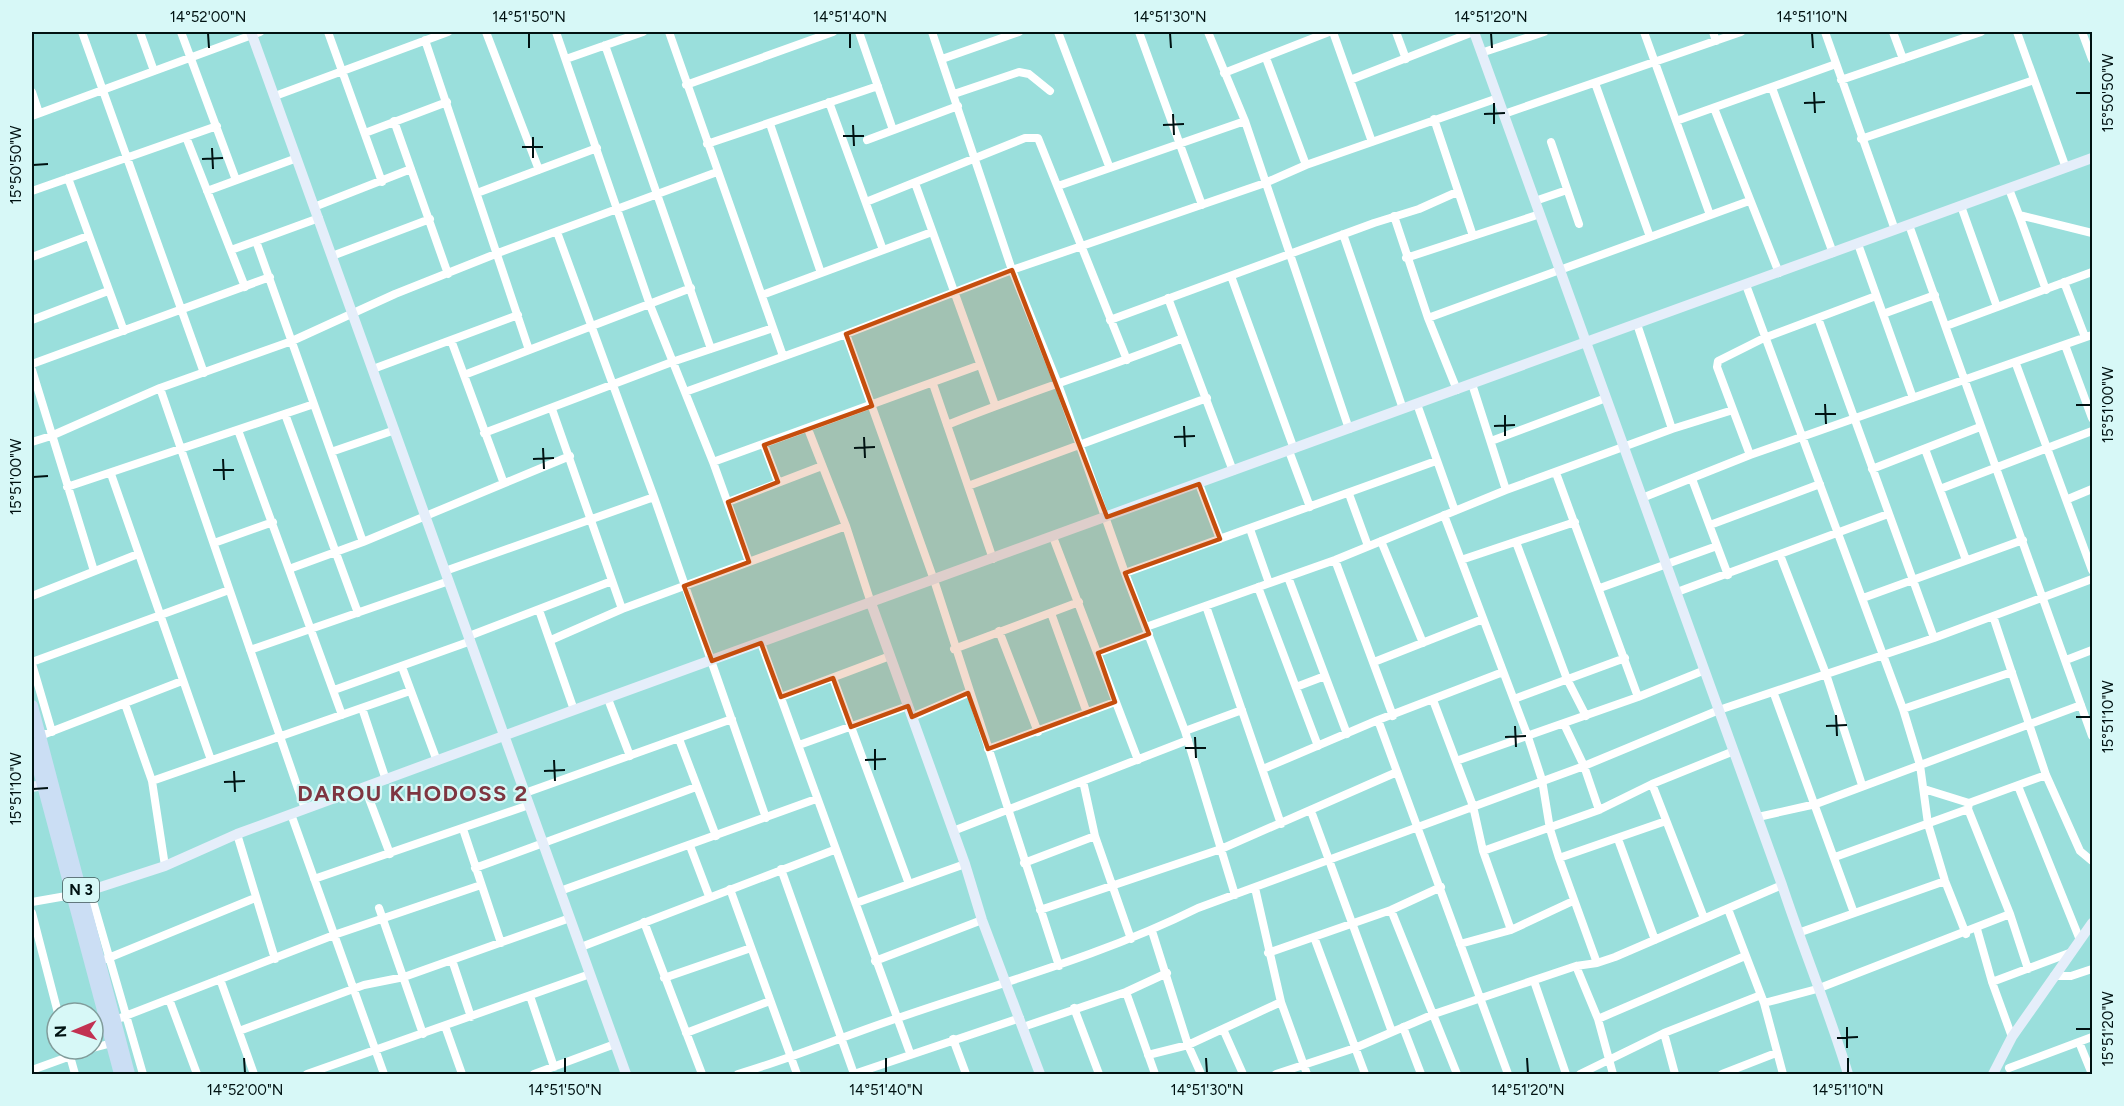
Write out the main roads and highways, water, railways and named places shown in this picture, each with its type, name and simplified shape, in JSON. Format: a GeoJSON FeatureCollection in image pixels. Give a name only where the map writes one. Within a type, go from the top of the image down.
{"type":"FeatureCollection","features":[{"type":"Feature","properties":{"kind":"main road","name":"N 3"},"geometry":{"type":"LineString","coordinates":[[32,706],[42,785],[104,960],[115,1020],[129,1074]]}},
{"type":"Feature","properties":{"kind":"main road","name":"N 3"},"geometry":{"type":"LineString","coordinates":[[82,893],[120,1074]]}},
{"type":"Feature","properties":{"kind":"district","name":"DAROU KHODOSS 2"},"geometry":{"type":"Point","coordinates":[413,793]}}]}
